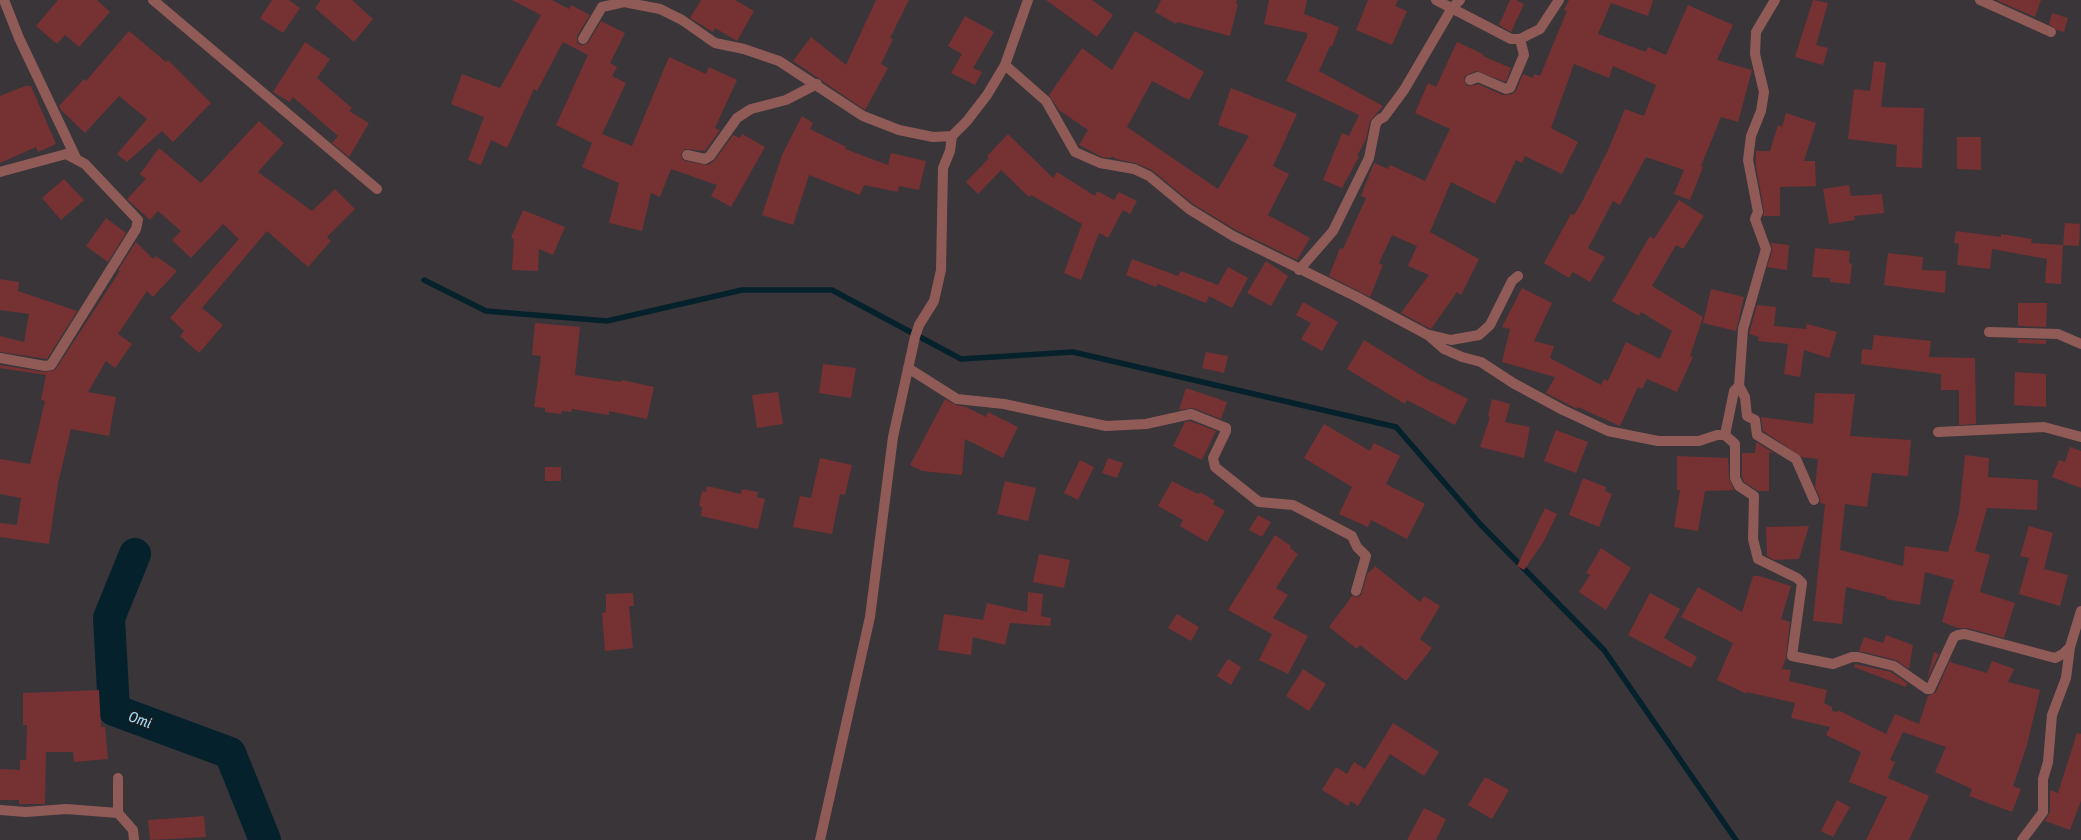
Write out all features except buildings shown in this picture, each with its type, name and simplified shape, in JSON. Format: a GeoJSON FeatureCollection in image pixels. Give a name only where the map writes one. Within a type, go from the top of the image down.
{"type":"FeatureCollection","features":[{"type":"Feature","properties":{"kind":"street"},"geometry":{"type":"LineString","coordinates":[[4,0],[19,38],[76,158]]}},
{"type":"Feature","properties":{"kind":"street"},"geometry":{"type":"LineString","coordinates":[[153,0],[376,189]]}},
{"type":"Feature","properties":{"kind":"street"},"geometry":{"type":"LineString","coordinates":[[820,840],[870,617],[893,437],[908,368],[920,325],[934,302],[941,270],[943,168],[950,151],[952,136],[975,110],[1004,65],[1028,0]]}},
{"type":"Feature","properties":{"kind":"street"},"geometry":{"type":"LineString","coordinates":[[1436,0],[1511,39],[1520,39],[1540,29],[1559,0]]}},
{"type":"Feature","properties":{"kind":"street"},"geometry":{"type":"LineString","coordinates":[[1299,270],[1333,231],[1369,158],[1376,123],[1384,117],[1404,90],[1452,8],[1460,0]]}},
{"type":"Feature","properties":{"kind":"street"},"geometry":{"type":"LineString","coordinates":[[1775,0],[1756,32],[1755,54],[1764,92],[1761,111],[1751,136],[1748,160],[1758,212],[1755,219],[1766,249],[1743,329],[1739,386],[1745,397],[1747,416],[1755,420],[1757,435],[1796,459],[1814,500]]}},
{"type":"Feature","properties":{"kind":"street"},"geometry":{"type":"LineString","coordinates":[[1980,0],[1994,3],[2051,32]]}},
{"type":"Feature","properties":{"kind":"street"},"geometry":{"type":"LineString","coordinates":[[583,39],[602,7],[624,2],[660,9],[682,20],[715,42],[744,49],[779,61],[817,84],[863,116],[899,130],[933,136],[952,136]]}},
{"type":"Feature","properties":{"kind":"street"},"geometry":{"type":"LineString","coordinates":[[1470,80],[1478,77],[1506,89],[1510,88],[1524,55],[1520,39]]}},
{"type":"Feature","properties":{"kind":"street"},"geometry":{"type":"LineString","coordinates":[[1004,65],[1046,101],[1075,152],[1100,163],[1134,169],[1149,176],[1196,213],[1233,236],[1299,270],[1355,296],[1428,335],[1444,349],[1462,357],[1481,362],[1513,383],[1563,410],[1608,431],[1658,440],[1699,441],[1717,435],[1725,435],[1735,444],[1735,478],[1739,486],[1754,496],[1753,539],[1758,559],[1797,578],[1802,583],[1792,656],[1833,664],[1852,657],[1865,659],[1894,666],[1927,689],[1930,689],[1954,637],[1958,635],[1965,634],[2056,658],[2070,647]]}},
{"type":"Feature","properties":{"kind":"street"},"geometry":{"type":"LineString","coordinates":[[687,155],[705,159],[710,156],[737,118],[751,109],[786,100],[817,84]]}},
{"type":"Feature","properties":{"kind":"street"},"geometry":{"type":"LineString","coordinates":[[0,172],[66,154],[85,164],[138,220],[136,229],[51,365],[44,366],[0,358]]}},
{"type":"Feature","properties":{"kind":"street"},"geometry":{"type":"LineString","coordinates":[[1428,335],[1451,340],[1479,335],[1490,326],[1512,281],[1518,276]]}},
{"type":"Feature","properties":{"kind":"street"},"geometry":{"type":"LineString","coordinates":[[1989,332],[2058,334],[2081,344]]}},
{"type":"Feature","properties":{"kind":"street"},"geometry":{"type":"LineString","coordinates":[[908,368],[957,399],[1004,404],[1106,426],[1146,424],[1191,414],[1226,428],[1213,458],[1215,467],[1259,502],[1293,505],[1326,520],[1352,536],[1357,547],[1366,556],[1356,591]]}},
{"type":"Feature","properties":{"kind":"street"},"geometry":{"type":"LineString","coordinates":[[1725,435],[1734,392],[1739,386]]}},
{"type":"Feature","properties":{"kind":"street"},"geometry":{"type":"LineString","coordinates":[[1938,432],[2044,428],[2081,437]]}},
{"type":"Feature","properties":{"kind":"street"},"geometry":{"type":"LineString","coordinates":[[2022,840],[2043,812],[2043,779],[2048,762],[2052,715],[2066,678],[2070,647],[2081,611]]}},
{"type":"Feature","properties":{"kind":"street"},"geometry":{"type":"LineString","coordinates":[[118,778],[118,813],[133,830],[134,840]]}},
{"type":"Feature","properties":{"kind":"street"},"geometry":{"type":"LineString","coordinates":[[0,810],[26,812],[66,809],[118,813]]}},
{"type":"Feature","properties":{"kind":"waterway"},"geometry":{"type":"LineString","coordinates":[[424,280],[486,311],[607,321],[742,290],[832,290],[961,359],[1073,352],[1396,427],[1481,525],[1604,650],[1736,840]]}},
{"type":"Feature","properties":{"kind":"waterway","name":"Omi"},"geometry":{"type":"LineString","coordinates":[[135,554],[109,618],[114,710],[230,753],[265,840]]}}]}
